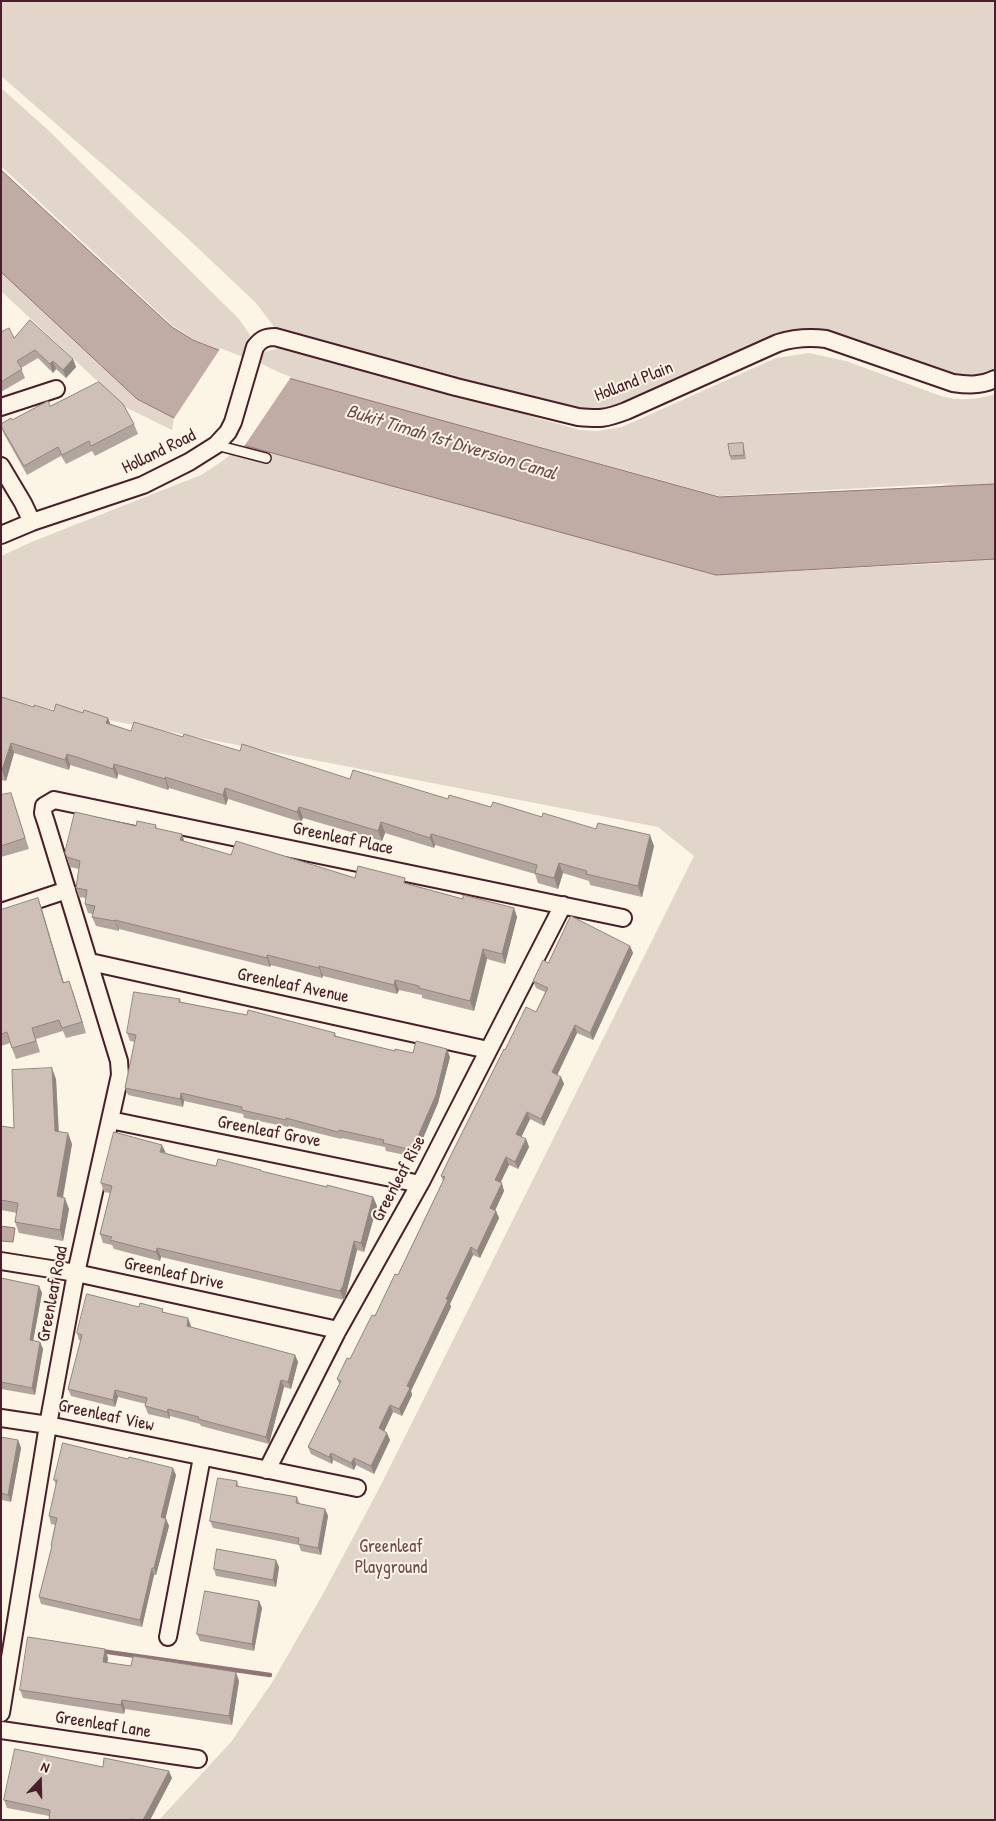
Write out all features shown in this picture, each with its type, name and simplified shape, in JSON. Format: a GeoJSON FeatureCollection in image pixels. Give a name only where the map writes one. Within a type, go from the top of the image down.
{"type":"FeatureCollection","features":[{"type":"Feature","properties":{"kind":"street","name":"Holland Road"},"geometry":{"type":"LineString","coordinates":[[1,534],[143,485],[189,462],[219,442],[233,422],[255,347],[260,340],[268,337]]}},
{"type":"Feature","properties":{"kind":"street","name":"Holland Plain"},"geometry":{"type":"LineString","coordinates":[[268,337],[275,337],[465,390],[578,417],[595,419],[607,418],[626,411],[793,338],[810,337],[826,339],[952,383],[979,384],[995,378]]}},
{"type":"Feature","properties":{"kind":"street"},"geometry":{"type":"LineString","coordinates":[[1,407],[56,389]]}},
{"type":"Feature","properties":{"kind":"street"},"geometry":{"type":"LineString","coordinates":[[1,466],[32,522]]}},
{"type":"Feature","properties":{"kind":"street","name":"Greenleaf Road"},"geometry":{"type":"LineString","coordinates":[[1,1713],[48,1425],[76,1273],[120,1075],[119,1061],[90,962],[43,813],[44,806],[54,800]]}},
{"type":"Feature","properties":{"kind":"street","name":"Greenleaf Place"},"geometry":{"type":"LineString","coordinates":[[54,800],[623,918]]}},
{"type":"Feature","properties":{"kind":"street"},"geometry":{"type":"LineString","coordinates":[[1,912],[67,890]]}},
{"type":"Feature","properties":{"kind":"street","name":"Greenleaf Rise"},"geometry":{"type":"LineString","coordinates":[[267,1470],[338,1330],[420,1184],[563,905]]}},
{"type":"Feature","properties":{"kind":"street","name":"Greenleaf Avenue"},"geometry":{"type":"LineString","coordinates":[[90,962],[488,1050]]}},
{"type":"Feature","properties":{"kind":"street","name":"Greenleaf Grove"},"geometry":{"type":"LineString","coordinates":[[110,1120],[420,1184]]}},
{"type":"Feature","properties":{"kind":"street","name":"Greenleaf Drive"},"geometry":{"type":"LineString","coordinates":[[1,1261],[76,1273],[338,1330]]}},
{"type":"Feature","properties":{"kind":"street","name":"Greenleaf View"},"geometry":{"type":"LineString","coordinates":[[1,1418],[48,1425],[357,1488]]}},
{"type":"Feature","properties":{"kind":"street"},"geometry":{"type":"LineString","coordinates":[[168,1637],[202,1457]]}},
{"type":"Feature","properties":{"kind":"street","name":"Greenleaf Lane"},"geometry":{"type":"LineString","coordinates":[[1,1730],[198,1759]]}},
{"type":"Feature","properties":{"kind":"lane"},"geometry":{"type":"LineString","coordinates":[[219,442],[266,458]]}},
{"type":"Feature","properties":{"kind":"green space"},"geometry":{"type":"Polygon","coordinates":[[[1,1],[995,1],[995,372],[987,376],[967,378],[827,332],[810,330],[781,333],[617,407],[581,415],[275,328],[256,303],[184,235],[1,76],[1,1]]]}},
{"type":"Feature","properties":{"kind":"green space"},"geometry":{"type":"Polygon","coordinates":[[[1,88],[47,129],[239,319],[250,335],[243,357],[220,348],[219,350],[193,339],[173,326],[1,166],[1,88]]]}},
{"type":"Feature","properties":{"kind":"green space"},"geometry":{"type":"Polygon","coordinates":[[[1,272],[137,399],[174,418],[172,430],[125,407],[1,291],[1,272]]]}},
{"type":"Feature","properties":{"kind":"green space","name":"Greenleaf Playground"},"geometry":{"type":"Polygon","coordinates":[[[286,347],[580,430],[597,431],[622,427],[776,358],[809,353],[846,361],[948,398],[981,398],[995,394],[995,1820],[159,1820],[231,1742],[273,1681],[324,1592],[382,1483],[694,856],[658,827],[1,699],[1,556],[34,541],[201,475],[243,445],[716,575],[949,563],[943,485],[956,483],[719,496],[292,379],[260,363],[262,354],[286,347]]]}},
{"type":"Feature","properties":{"kind":"water","name":"Bukit Timah 1st Diversion Canal"},"geometry":{"type":"Polygon","coordinates":[[[1,170],[172,327],[193,340],[292,379],[719,497],[995,484],[995,559],[716,575],[243,445],[174,418],[137,399],[1,272],[1,170]]]}},
{"type":"Feature","properties":{"kind":"water"},"geometry":{"type":"Polygon","coordinates":[[[1,1226],[15,1228],[13,1242],[1,1241],[1,1226]]]}},
{"type":"Feature","properties":{"kind":"pier"},"geometry":{"type":"Polygon","coordinates":[[[220,349],[291,377],[243,448],[173,420],[220,349]]]}},
{"type":"Feature","properties":{"kind":"building"},"geometry":{"type":"Polygon","coordinates":[[[30,320],[73,359],[63,370],[53,361],[50,364],[35,350],[17,361],[22,369],[1,382],[1,332],[9,328],[14,338],[30,320]]]}},
{"type":"Feature","properties":{"kind":"building"},"geometry":{"type":"Polygon","coordinates":[[[99,382],[123,404],[134,424],[91,446],[89,441],[62,455],[58,447],[24,466],[1,424],[48,401],[50,406],[99,382]]]}},
{"type":"Feature","properties":{"kind":"building"},"geometry":{"type":"Polygon","coordinates":[[[743,443],[744,455],[730,456],[728,444],[743,443]]]}},
{"type":"Feature","properties":{"kind":"building"},"geometry":{"type":"Polygon","coordinates":[[[1,697],[54,711],[56,704],[83,713],[84,710],[108,718],[106,723],[131,731],[134,722],[183,737],[184,734],[240,751],[242,744],[350,779],[353,770],[448,799],[449,795],[491,807],[493,802],[542,817],[543,813],[596,829],[598,823],[650,835],[638,886],[586,874],[587,871],[559,863],[554,878],[535,873],[537,865],[431,834],[430,838],[381,822],[378,831],[299,807],[297,812],[225,788],[223,795],[114,764],[113,769],[67,754],[65,760],[11,743],[1,770],[1,697]]]}},
{"type":"Feature","properties":{"kind":"building"},"geometry":{"type":"Polygon","coordinates":[[[11,793],[25,838],[1,846],[1,795],[11,793]]]}},
{"type":"Feature","properties":{"kind":"building"},"geometry":{"type":"Polygon","coordinates":[[[75,812],[136,826],[137,821],[156,825],[155,828],[182,834],[180,840],[231,855],[236,841],[355,878],[358,866],[405,878],[404,883],[463,899],[463,895],[514,908],[502,954],[483,949],[470,1001],[395,980],[394,985],[267,955],[267,958],[115,920],[92,917],[95,906],[85,904],[87,890],[76,888],[80,861],[67,857],[65,853],[75,812]]]}},
{"type":"Feature","properties":{"kind":"building"},"geometry":{"type":"Polygon","coordinates":[[[38,898],[63,983],[69,981],[82,1022],[62,1028],[59,1020],[32,1028],[36,1041],[12,1048],[7,1032],[1,1034],[1,910],[38,898]]]}},
{"type":"Feature","properties":{"kind":"building"},"geometry":{"type":"Polygon","coordinates":[[[571,916],[630,946],[590,1033],[575,1025],[552,1072],[561,1077],[541,1119],[527,1112],[516,1134],[526,1139],[515,1162],[506,1157],[495,1180],[502,1183],[490,1208],[496,1211],[477,1251],[471,1247],[407,1386],[410,1388],[399,1409],[390,1405],[379,1428],[387,1433],[371,1466],[354,1458],[351,1463],[331,1453],[329,1457],[308,1447],[341,1381],[337,1379],[347,1358],[350,1359],[372,1315],[375,1316],[395,1274],[398,1275],[445,1177],[441,1176],[449,1159],[526,1007],[536,1012],[548,988],[533,981],[543,960],[548,963],[571,916]]]}},
{"type":"Feature","properties":{"kind":"building"},"geometry":{"type":"Polygon","coordinates":[[[134,992],[180,999],[179,1002],[247,1015],[248,1010],[335,1033],[334,1036],[395,1051],[395,1049],[413,1053],[416,1041],[447,1049],[436,1095],[412,1150],[383,1143],[384,1140],[339,1130],[338,1132],[286,1118],[286,1120],[242,1110],[242,1107],[181,1093],[180,1099],[125,1088],[136,1035],[127,1033],[134,992]]]}},
{"type":"Feature","properties":{"kind":"building"},"geometry":{"type":"Polygon","coordinates":[[[52,1068],[55,1131],[68,1133],[57,1196],[65,1198],[60,1230],[15,1222],[18,1203],[1,1200],[1,1126],[14,1128],[12,1070],[52,1068]]]}},
{"type":"Feature","properties":{"kind":"building"},"geometry":{"type":"Polygon","coordinates":[[[114,1132],[162,1145],[160,1152],[189,1160],[216,1166],[218,1159],[373,1197],[361,1243],[354,1241],[343,1286],[340,1291],[157,1248],[156,1252],[110,1240],[112,1237],[100,1234],[112,1186],[101,1183],[114,1132]]]}},
{"type":"Feature","properties":{"kind":"building"},"geometry":{"type":"Polygon","coordinates":[[[1,1278],[39,1286],[30,1340],[40,1342],[32,1388],[1,1382],[1,1278]]]}},
{"type":"Feature","properties":{"kind":"building"},"geometry":{"type":"Polygon","coordinates":[[[87,1294],[139,1307],[140,1303],[163,1309],[162,1312],[188,1318],[187,1326],[295,1355],[288,1382],[281,1380],[266,1437],[168,1409],[167,1412],[145,1406],[147,1398],[115,1390],[113,1400],[68,1389],[82,1335],[77,1333],[87,1294]]]}},
{"type":"Feature","properties":{"kind":"building"},"geometry":{"type":"Polygon","coordinates":[[[1,1437],[18,1440],[8,1495],[1,1493],[1,1437]]]}},
{"type":"Feature","properties":{"kind":"building"},"geometry":{"type":"Polygon","coordinates":[[[63,1443],[173,1468],[161,1517],[166,1519],[140,1620],[39,1597],[57,1518],[49,1516],[57,1480],[54,1480],[63,1443]]]}},
{"type":"Feature","properties":{"kind":"building"},"geometry":{"type":"Polygon","coordinates":[[[218,1478],[237,1481],[236,1486],[297,1497],[296,1503],[325,1509],[318,1548],[298,1544],[299,1538],[210,1521],[218,1478]]]}},
{"type":"Feature","properties":{"kind":"building"},"geometry":{"type":"Polygon","coordinates":[[[217,1549],[276,1560],[273,1580],[214,1569],[217,1549]]]}},
{"type":"Feature","properties":{"kind":"building"},"geometry":{"type":"Polygon","coordinates":[[[205,1591],[259,1601],[252,1644],[197,1634],[205,1591]]]}},
{"type":"Feature","properties":{"kind":"building"},"geometry":{"type":"Polygon","coordinates":[[[28,1637],[105,1649],[103,1662],[131,1666],[133,1656],[236,1672],[229,1716],[122,1700],[121,1705],[20,1690],[28,1637]]]}},
{"type":"Feature","properties":{"kind":"building"},"geometry":{"type":"Polygon","coordinates":[[[15,1749],[103,1767],[104,1758],[169,1771],[143,1820],[49,1820],[50,1810],[4,1800],[15,1749]]]}},
{"type":"Feature","properties":{"kind":"waterway"},"geometry":{"type":"LineString","coordinates":[[101,1651],[270,1675]]}}]}
